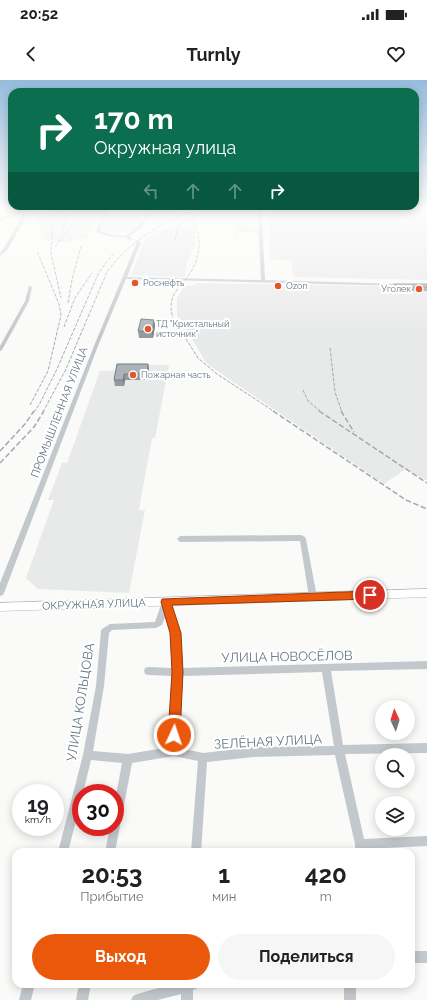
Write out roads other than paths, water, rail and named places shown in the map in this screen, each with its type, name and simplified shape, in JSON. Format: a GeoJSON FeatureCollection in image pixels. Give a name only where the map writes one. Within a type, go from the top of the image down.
{"type":"FeatureCollection","features":[{"type":"Feature","properties":{"kind":"highway","name":"ОКРУЖНАЯ УЛИЦА"},"geometry":{"type":"LineString","coordinates":[[0,607],[427,593]]}},
{"type":"Feature","properties":{"kind":"street","name":"ПРОМЫШЛЕННАЯ УЛИЦА"},"geometry":{"type":"LineString","coordinates":[[0,593],[135,251]]}},
{"type":"Feature","properties":{"kind":"street"},"geometry":{"type":"LineString","coordinates":[[262,251],[263,281]]}},
{"type":"Feature","properties":{"kind":"street"},"geometry":{"type":"LineString","coordinates":[[124,278],[410,285]]}},
{"type":"Feature","properties":{"kind":"street"},"geometry":{"type":"LineString","coordinates":[[0,350],[27,301],[30,287]]}},
{"type":"Feature","properties":{"kind":"street"},"geometry":{"type":"LineString","coordinates":[[180,539],[301,538],[303,539],[313,597]]}},
{"type":"Feature","properties":{"kind":"street"},"geometry":{"type":"LineString","coordinates":[[166,602],[175,633],[178,672],[174,751]]}},
{"type":"Feature","properties":{"kind":"street","name":"УЛИЦА КОЛЬЦОВА"},"geometry":{"type":"LineString","coordinates":[[64,848],[88,755],[100,686],[105,631],[110,627],[156,625],[159,623],[166,602]]}},
{"type":"Feature","properties":{"kind":"street","name":"УЛИЦА НОВОСЁЛОВ"},"geometry":{"type":"LineString","coordinates":[[148,671],[178,672],[427,666]]}},
{"type":"Feature","properties":{"kind":"street"},"geometry":{"type":"LineString","coordinates":[[326,668],[339,750],[360,848],[427,841]]}},
{"type":"Feature","properties":{"kind":"street","name":"ЗЕЛЁНАЯ УЛИЦА"},"geometry":{"type":"LineString","coordinates":[[88,755],[128,759],[174,751],[203,758],[254,752],[427,748]]}},
{"type":"Feature","properties":{"kind":"street"},"geometry":{"type":"LineString","coordinates":[[196,848],[203,758]]}},
{"type":"Feature","properties":{"kind":"street"},"geometry":{"type":"LineString","coordinates":[[123,784],[128,759]]}},
{"type":"Feature","properties":{"kind":"street"},"geometry":{"type":"LineString","coordinates":[[111,848],[113,836]]}},
{"type":"Feature","properties":{"kind":"street"},"geometry":{"type":"LineString","coordinates":[[415,957],[427,957]]}},
{"type":"Feature","properties":{"kind":"street"},"geometry":{"type":"LineString","coordinates":[[25,1000],[28,988]]}},
{"type":"Feature","properties":{"kind":"street"},"geometry":{"type":"LineString","coordinates":[[82,1000],[84,988]]}},
{"type":"Feature","properties":{"kind":"street"},"geometry":{"type":"LineString","coordinates":[[137,1000],[176,988]]}},
{"type":"Feature","properties":{"kind":"street"},"geometry":{"type":"LineString","coordinates":[[186,1000],[188,988]]}},
{"type":"Feature","properties":{"kind":"street"},"geometry":{"type":"LineString","coordinates":[[350,988],[350,1000]]}},
{"type":"Feature","properties":{"kind":"railway"},"geometry":{"type":"LineString","coordinates":[[30,405],[48,371],[61,315],[59,304],[37,251]]}},
{"type":"Feature","properties":{"kind":"railway"},"geometry":{"type":"LineString","coordinates":[[51,251],[61,298]]}},
{"type":"Feature","properties":{"kind":"railway"},"geometry":{"type":"LineString","coordinates":[[68,303],[80,251]]}},
{"type":"Feature","properties":{"kind":"railway"},"geometry":{"type":"LineString","coordinates":[[43,412],[66,369],[107,272],[116,260],[126,251]]}},
{"type":"Feature","properties":{"kind":"railway"},"geometry":{"type":"LineString","coordinates":[[198,251],[196,261],[188,277],[174,294],[171,309],[173,318],[198,358],[217,374],[275,412]]}},
{"type":"Feature","properties":{"kind":"railway"},"geometry":{"type":"LineString","coordinates":[[34,412],[57,369],[99,272],[113,254]]}},
{"type":"Feature","properties":{"kind":"railway"},"geometry":{"type":"LineString","coordinates":[[64,327],[75,298],[92,273]]}},
{"type":"Feature","properties":{"kind":"railway"},"geometry":{"type":"LineString","coordinates":[[330,348],[335,392],[342,412]]}},
{"type":"Feature","properties":{"kind":"railway"},"geometry":{"type":"LineString","coordinates":[[303,390],[308,401],[321,412]]}},
{"type":"Feature","properties":{"kind":"railway"},"geometry":{"type":"LineString","coordinates":[[0,451],[25,424],[34,411]]}},
{"type":"Feature","properties":{"kind":"railway"},"geometry":{"type":"LineString","coordinates":[[0,463],[34,427],[44,411]]}},
{"type":"Feature","properties":{"kind":"railway"},"geometry":{"type":"LineString","coordinates":[[273,411],[406,500],[427,509]]}},
{"type":"Feature","properties":{"kind":"railway"},"geometry":{"type":"LineString","coordinates":[[319,411],[427,483]]}},
{"type":"Feature","properties":{"kind":"railway"},"geometry":{"type":"LineString","coordinates":[[341,411],[354,432]]}},
{"type":"Feature","properties":{"kind":"place","name":"Роснефть"},"geometry":{"type":"Point","coordinates":[135,283]}},
{"type":"Feature","properties":{"kind":"place","name":"Ozon"},"geometry":{"type":"Point","coordinates":[278,286]}},
{"type":"Feature","properties":{"kind":"place","name":"Уголек"},"geometry":{"type":"Point","coordinates":[419,289]}},
{"type":"Feature","properties":{"kind":"place","name":"ТД \"Кристальный источник\""},"geometry":{"type":"Point","coordinates":[148,329]}},
{"type":"Feature","properties":{"kind":"place","name":"Пожарная часть"},"geometry":{"type":"Point","coordinates":[133,375]}}]}
